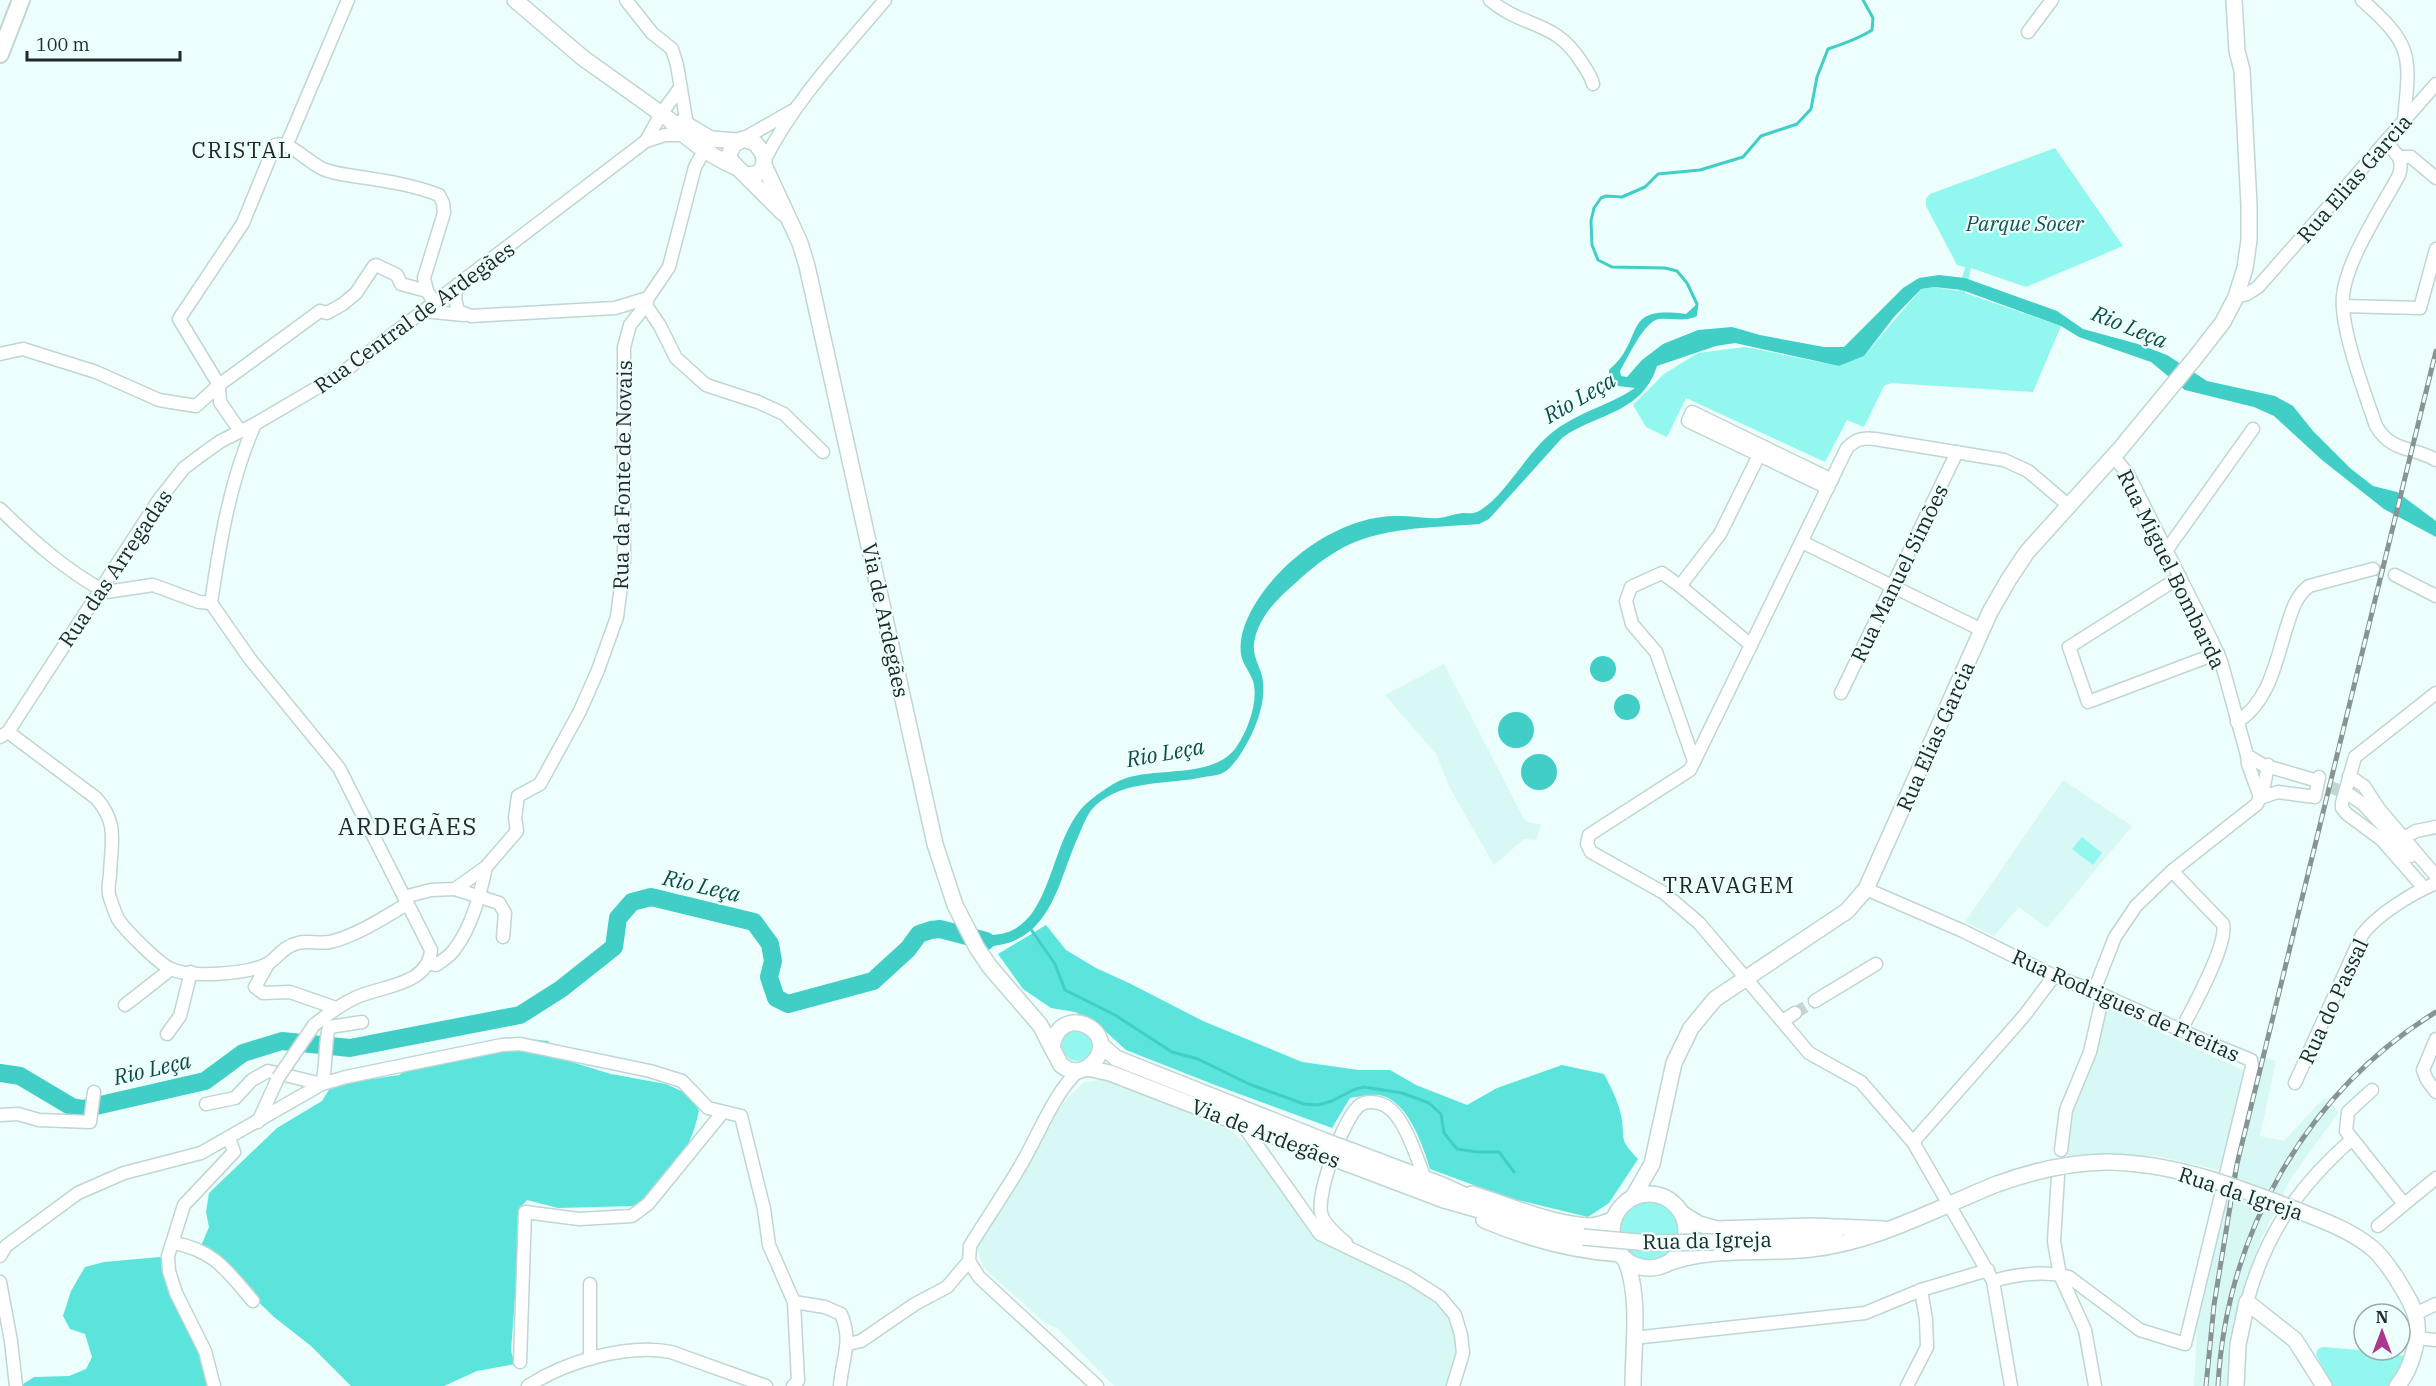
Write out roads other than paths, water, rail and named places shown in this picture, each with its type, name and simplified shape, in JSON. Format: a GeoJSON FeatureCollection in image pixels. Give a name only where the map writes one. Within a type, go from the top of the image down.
{"type":"FeatureCollection","features":[{"type":"Feature","properties":{"kind":"highway"},"geometry":{"type":"LineString","coordinates":[[0,54],[21,0]]}},
{"type":"Feature","properties":{"kind":"main road"},"geometry":{"type":"LineString","coordinates":[[515,0],[583,58],[666,117],[680,121],[686,130],[711,139],[740,140],[754,143],[764,162],[757,174],[740,171],[729,156],[733,145],[740,140]]}},
{"type":"Feature","properties":{"kind":"main road"},"geometry":{"type":"LineString","coordinates":[[2238,0],[2245,51],[2242,70]]}},
{"type":"Feature","properties":{"kind":"main road"},"geometry":{"type":"LineString","coordinates":[[2238,0],[2237,51],[2242,70]]}},
{"type":"Feature","properties":{"kind":"main road","name":"Rua Elias Garcia"},"geometry":{"type":"LineString","coordinates":[[1633,1197],[1652,1164],[1674,1063],[1691,1028],[1715,999],[1847,911],[1866,889],[1982,630],[2004,587],[2021,561],[2113,456],[2223,322],[2236,297],[2249,240],[2242,70]]}},
{"type":"Feature","properties":{"kind":"main road","name":"Via de Ardegães"},"geometry":{"type":"LineString","coordinates":[[686,130],[705,149],[740,171],[791,221]]}},
{"type":"Feature","properties":{"kind":"main road","name":"Via de Ardegães"},"geometry":{"type":"LineString","coordinates":[[764,162],[791,221],[807,266],[935,844],[955,905],[990,967],[1040,1024],[1055,1058],[1069,1070],[1110,1073],[1242,1124],[1322,1147]]}},
{"type":"Feature","properties":{"kind":"main road","name":"Via de Ardegães"},"geometry":{"type":"LineString","coordinates":[[1020,1000],[1049,1020],[1066,1025],[1084,1024],[1093,1029],[1099,1036],[1101,1045],[1116,1058],[1322,1147],[1529,1224]]}},
{"type":"Feature","properties":{"kind":"main road"},"geometry":{"type":"LineString","coordinates":[[1052,1048],[1058,1031],[1066,1025]]}},
{"type":"Feature","properties":{"kind":"main road"},"geometry":{"type":"LineString","coordinates":[[1083,1070],[1095,1063],[1100,1054],[1101,1045]]}},
{"type":"Feature","properties":{"kind":"main road","name":"Via de Ardegães"},"geometry":{"type":"LineString","coordinates":[[1349,1157],[1425,1179],[1474,1216],[1535,1239],[1589,1253],[1623,1257]]}},
{"type":"Feature","properties":{"kind":"main road","name":"Rua da Igreja"},"geometry":{"type":"LineString","coordinates":[[1659,1266],[1694,1255],[1812,1249],[1861,1240],[1997,1184],[2054,1167],[2093,1163],[2132,1164],[2188,1172],[2251,1193],[2339,1227],[2371,1247],[2395,1276],[2415,1314],[2415,1338],[2410,1364],[2397,1386]]}},
{"type":"Feature","properties":{"kind":"main road","name":"Rua Elias Garcia"},"geometry":{"type":"LineString","coordinates":[[1652,1164],[1661,1195]]}},
{"type":"Feature","properties":{"kind":"main road","name":"Via de Ardegães"},"geometry":{"type":"LineString","coordinates":[[1443,1193],[1576,1224],[1599,1225],[1614,1219]]}},
{"type":"Feature","properties":{"kind":"main road"},"geometry":{"type":"LineString","coordinates":[[1633,1386],[1632,1275],[1613,1241],[1614,1219],[1618,1210],[1633,1197],[1652,1193],[1674,1202],[1683,1214],[1687,1225],[1687,1237],[1683,1248],[1659,1266],[1634,1301]]}},
{"type":"Feature","properties":{"kind":"main road","name":"Rua da Igreja"},"geometry":{"type":"LineString","coordinates":[[1683,1214],[1699,1224],[1717,1229],[1812,1226],[1886,1229]]}},
{"type":"Feature","properties":{"kind":"main road","name":"Rua da Igreja"},"geometry":{"type":"LineString","coordinates":[[1529,1224],[1583,1237],[1648,1243],[1811,1238],[1886,1229]]}},
{"type":"Feature","properties":{"kind":"main road"},"geometry":{"type":"LineString","coordinates":[[1623,1257],[1633,1264],[1659,1266]]}},
{"type":"Feature","properties":{"kind":"main road"},"geometry":{"type":"LineString","coordinates":[[2236,1386],[2238,1345],[2247,1302],[2295,1340],[2319,1382]]}},
{"type":"Feature","properties":{"kind":"street"},"geometry":{"type":"LineString","coordinates":[[240,432],[220,402],[219,385],[179,319],[243,223],[348,0]]}},
{"type":"Feature","properties":{"kind":"street"},"geometry":{"type":"LineString","coordinates":[[626,0],[652,33],[672,49],[677,64],[686,130]]}},
{"type":"Feature","properties":{"kind":"street"},"geometry":{"type":"LineString","coordinates":[[764,162],[775,138],[796,109],[885,0]]}},
{"type":"Feature","properties":{"kind":"street"},"geometry":{"type":"LineString","coordinates":[[1490,0],[1504,12],[1564,38],[1593,84]]}},
{"type":"Feature","properties":{"kind":"street"},"geometry":{"type":"LineString","coordinates":[[2028,32],[2052,0]]}},
{"type":"Feature","properties":{"kind":"street"},"geometry":{"type":"LineString","coordinates":[[2362,0],[2398,36],[2407,61],[2408,84],[2403,120]]}},
{"type":"Feature","properties":{"kind":"street"},"geometry":{"type":"LineString","coordinates":[[2408,84],[2425,95]]}},
{"type":"Feature","properties":{"kind":"street","name":"Rua Elias Garcia"},"geometry":{"type":"LineString","coordinates":[[2236,297],[2247,294],[2258,287],[2436,84]]}},
{"type":"Feature","properties":{"kind":"street","name":"Rua Central de Ardegães"},"geometry":{"type":"LineString","coordinates":[[255,424],[342,373],[646,141],[666,117],[680,88]]}},
{"type":"Feature","properties":{"kind":"street"},"geometry":{"type":"LineString","coordinates":[[740,140],[796,109]]}},
{"type":"Feature","properties":{"kind":"street","name":"Rua Central de Ardegães"},"geometry":{"type":"LineString","coordinates":[[646,141],[686,130]]}},
{"type":"Feature","properties":{"kind":"street"},"geometry":{"type":"LineString","coordinates":[[2386,143],[2400,157],[2402,165],[2399,175],[2356,255],[2343,296],[2344,318],[2376,426],[2383,437],[2407,451],[2428,455],[2436,460]]}},
{"type":"Feature","properties":{"kind":"street"},"geometry":{"type":"LineString","coordinates":[[281,145],[328,171],[397,183],[439,195],[444,213],[424,278],[427,291],[434,302]]}},
{"type":"Feature","properties":{"kind":"street"},"geometry":{"type":"LineString","coordinates":[[423,311],[485,317],[615,308],[647,302],[669,267],[694,167],[705,149]]}},
{"type":"Feature","properties":{"kind":"street"},"geometry":{"type":"LineString","coordinates":[[2400,157],[2411,157],[2436,178]]}},
{"type":"Feature","properties":{"kind":"street"},"geometry":{"type":"LineString","coordinates":[[2343,306],[2420,308],[2436,249]]}},
{"type":"Feature","properties":{"kind":"street"},"geometry":{"type":"LineString","coordinates":[[0,354],[23,349],[96,372],[159,400],[196,406],[219,385],[320,311],[327,313],[343,304],[360,288],[371,268],[376,265],[397,275],[401,284],[427,291]]}},
{"type":"Feature","properties":{"kind":"street"},"geometry":{"type":"LineString","coordinates":[[2243,274],[2272,272]]}},
{"type":"Feature","properties":{"kind":"street"},"geometry":{"type":"LineString","coordinates":[[457,285],[455,299],[461,313]]}},
{"type":"Feature","properties":{"kind":"street"},"geometry":{"type":"LineString","coordinates":[[647,302],[676,358],[706,386],[758,402],[784,414],[823,452]]}},
{"type":"Feature","properties":{"kind":"street","name":"Rua da Fonte de Novais"},"geometry":{"type":"LineString","coordinates":[[455,889],[486,867],[517,831],[515,818],[519,796],[540,784],[580,711],[617,617],[624,562],[624,347],[630,324],[647,302]]}},
{"type":"Feature","properties":{"kind":"street"},"geometry":{"type":"LineString","coordinates":[[1692,412],[1830,484],[1759,455],[1688,422],[1692,412]]}},
{"type":"Feature","properties":{"kind":"street"},"geometry":{"type":"LineString","coordinates":[[255,424],[245,446],[222,531],[210,603],[250,659],[339,768],[431,950],[428,963],[414,976],[392,987],[358,996],[336,1008],[314,1025],[278,1078],[258,1122]]}},
{"type":"Feature","properties":{"kind":"street","name":"Rua das Arregadas"},"geometry":{"type":"LineString","coordinates":[[4,734],[158,501],[184,468],[221,441],[255,424]]}},
{"type":"Feature","properties":{"kind":"street"},"geometry":{"type":"LineString","coordinates":[[2166,550],[2253,429]]}},
{"type":"Feature","properties":{"kind":"street"},"geometry":{"type":"LineString","coordinates":[[2011,1386],[1991,1276],[1913,1142],[1861,1082],[1814,1057],[1699,923],[1664,893],[1591,852],[1587,844],[1589,835],[1690,770],[1847,448],[1854,441],[1864,438],[2004,460],[2028,471],[2068,505]]}},
{"type":"Feature","properties":{"kind":"street","name":"Rua Manuel Simões"},"geometry":{"type":"LineString","coordinates":[[1841,693],[1957,452]]}},
{"type":"Feature","properties":{"kind":"street"},"geometry":{"type":"LineString","coordinates":[[1680,586],[1720,534],[1759,455]]}},
{"type":"Feature","properties":{"kind":"street","name":"Rua Miguel Bombarda"},"geometry":{"type":"LineString","coordinates":[[2113,456],[2128,474],[2218,653],[2248,764],[2260,798]]}},
{"type":"Feature","properties":{"kind":"street"},"geometry":{"type":"LineString","coordinates":[[0,508],[30,538],[56,559],[106,592],[153,585],[200,602],[210,603]]}},
{"type":"Feature","properties":{"kind":"street"},"geometry":{"type":"LineString","coordinates":[[1802,542],[1982,630]]}},
{"type":"Feature","properties":{"kind":"street"},"geometry":{"type":"LineString","coordinates":[[2237,722],[2248,715],[2266,689],[2291,614],[2302,592],[2309,586],[2373,569]]}},
{"type":"Feature","properties":{"kind":"street"},"geometry":{"type":"LineString","coordinates":[[1694,761],[1656,652],[1632,624],[1626,601],[1631,587],[1662,573],[1751,645]]}},
{"type":"Feature","properties":{"kind":"street"},"geometry":{"type":"LineString","coordinates":[[2395,575],[2436,596]]}},
{"type":"Feature","properties":{"kind":"street"},"geometry":{"type":"LineString","coordinates":[[2180,577],[2069,647],[2088,702],[2218,653]]}},
{"type":"Feature","properties":{"kind":"street"},"geometry":{"type":"LineString","coordinates":[[2424,888],[2382,840],[2342,808],[2355,757],[2436,693]]}},
{"type":"Feature","properties":{"kind":"street"},"geometry":{"type":"LineString","coordinates":[[4,734],[96,798],[106,809],[111,819],[112,830],[108,895],[118,919],[148,951],[171,969],[191,972],[223,974],[268,964]]}},
{"type":"Feature","properties":{"kind":"street"},"geometry":{"type":"LineString","coordinates":[[2247,755],[2266,765],[2315,778],[2315,797],[2278,792],[2260,798]]}},
{"type":"Feature","properties":{"kind":"street"},"geometry":{"type":"LineString","coordinates":[[2255,780],[2259,767],[2266,765]]}},
{"type":"Feature","properties":{"kind":"street"},"geometry":{"type":"LineString","coordinates":[[2061,1150],[2066,1110],[2090,1052],[2099,993],[2115,937],[2136,906],[2172,871],[2253,807],[2260,798],[2266,765]]}},
{"type":"Feature","properties":{"kind":"street"},"geometry":{"type":"LineString","coordinates":[[2349,776],[2364,786],[2379,809],[2436,879]]}},
{"type":"Feature","properties":{"kind":"street"},"geometry":{"type":"LineString","coordinates":[[2350,795],[2363,804],[2425,872],[2436,879]]}},
{"type":"Feature","properties":{"kind":"street"},"geometry":{"type":"LineString","coordinates":[[2404,837],[2436,826]]}},
{"type":"Feature","properties":{"kind":"street","name":"Rua da Fonte de Novais"},"geometry":{"type":"LineString","coordinates":[[428,963],[436,965],[453,952],[465,933],[480,895],[486,867]]}},
{"type":"Feature","properties":{"kind":"street"},"geometry":{"type":"LineString","coordinates":[[2172,871],[2223,924],[2224,931],[2215,959],[2181,1030]]}},
{"type":"Feature","properties":{"kind":"street","name":"Rua do Passal"},"geometry":{"type":"LineString","coordinates":[[2295,1083],[2362,935],[2374,920],[2436,879]]}},
{"type":"Feature","properties":{"kind":"street"},"geometry":{"type":"LineString","coordinates":[[336,1008],[290,992],[263,993],[255,987],[268,964],[279,951],[300,942],[310,944],[329,942],[365,928],[406,901],[431,890],[455,889],[480,895],[499,903],[505,913],[503,937]]}},
{"type":"Feature","properties":{"kind":"street","name":"Rua Rodrigues de Freitas"},"geometry":{"type":"LineString","coordinates":[[1866,889],[1964,931],[2054,976],[2099,993],[2251,1060],[2252,1067],[2185,1344],[2140,1329],[2091,1293]]}},
{"type":"Feature","properties":{"kind":"street"},"geometry":{"type":"LineString","coordinates":[[1815,1001],[1876,964]]}},
{"type":"Feature","properties":{"kind":"street"},"geometry":{"type":"LineString","coordinates":[[125,1005],[171,969]]}},
{"type":"Feature","properties":{"kind":"street"},"geometry":{"type":"LineString","coordinates":[[166,1034],[180,1016],[191,972]]}},
{"type":"Feature","properties":{"kind":"street"},"geometry":{"type":"LineString","coordinates":[[1913,1142],[2024,1016],[2054,976]]}},
{"type":"Feature","properties":{"kind":"street"},"geometry":{"type":"LineString","coordinates":[[1783,1021],[1795,1013]]}},
{"type":"Feature","properties":{"kind":"street"},"geometry":{"type":"LineString","coordinates":[[322,1084],[326,1070],[326,1039],[329,1027],[362,1022]]}},
{"type":"Feature","properties":{"kind":"street"},"geometry":{"type":"LineString","coordinates":[[2436,1039],[2423,1070],[2436,1092]]}},
{"type":"Feature","properties":{"kind":"street"},"geometry":{"type":"LineString","coordinates":[[2,1248],[78,1193],[124,1173],[201,1153],[322,1084],[486,1048],[520,1044],[650,1071],[682,1081],[708,1108],[741,1116],[768,1227],[769,1245],[794,1302],[798,1381],[794,1386]]}},
{"type":"Feature","properties":{"kind":"street"},"geometry":{"type":"LineString","coordinates":[[1083,1070],[1060,1094],[1022,1164],[970,1246],[969,1261],[979,1277],[1097,1386]]}},
{"type":"Feature","properties":{"kind":"street"},"geometry":{"type":"LineString","coordinates":[[206,1104],[235,1098],[252,1080],[268,1071],[322,1084]]}},
{"type":"Feature","properties":{"kind":"street"},"geometry":{"type":"LineString","coordinates":[[2373,1090],[2348,1112],[2346,1131],[2404,1204]]}},
{"type":"Feature","properties":{"kind":"street"},"geometry":{"type":"LineString","coordinates":[[0,1115],[18,1114],[39,1120],[90,1122],[94,1092]]}},
{"type":"Feature","properties":{"kind":"street"},"geometry":{"type":"LineString","coordinates":[[1352,1248],[1322,1216],[1320,1197],[1343,1130],[1353,1112],[1361,1104],[1375,1101],[1388,1107],[1401,1124],[1425,1179]]}},
{"type":"Feature","properties":{"kind":"street"},"geometry":{"type":"LineString","coordinates":[[519,1362],[525,1212],[579,1219],[632,1216],[648,1204],[723,1112]]}},
{"type":"Feature","properties":{"kind":"street"},"geometry":{"type":"LineString","coordinates":[[1242,1124],[1320,1234],[1407,1276],[1440,1297],[1455,1315],[1463,1353],[1454,1386]]}},
{"type":"Feature","properties":{"kind":"street"},"geometry":{"type":"LineString","coordinates":[[214,1386],[205,1351],[181,1309],[169,1271],[168,1256],[174,1243],[184,1205],[234,1152],[229,1138]]}},
{"type":"Feature","properties":{"kind":"street"},"geometry":{"type":"LineString","coordinates":[[2247,1302],[2263,1257],[2281,1218],[2309,1180],[2351,1140]]}},
{"type":"Feature","properties":{"kind":"street"},"geometry":{"type":"LineString","coordinates":[[2058,1176],[2054,1240],[2060,1275],[2085,1330],[2095,1386]]}},
{"type":"Feature","properties":{"kind":"street"},"geometry":{"type":"LineString","coordinates":[[2378,1226],[2436,1178]]}},
{"type":"Feature","properties":{"kind":"street"},"geometry":{"type":"LineString","coordinates":[[174,1243],[194,1246],[210,1255],[253,1301]]}},
{"type":"Feature","properties":{"kind":"street"},"geometry":{"type":"LineString","coordinates":[[848,1344],[861,1341],[915,1304],[947,1287],[969,1261]]}},
{"type":"Feature","properties":{"kind":"street"},"geometry":{"type":"LineString","coordinates":[[1633,1338],[1865,1313],[1921,1290],[1991,1276],[2060,1275],[2069,1277],[2091,1293],[2073,1303]]}},
{"type":"Feature","properties":{"kind":"street"},"geometry":{"type":"LineString","coordinates":[[0,1282],[11,1341],[16,1386]]}},
{"type":"Feature","properties":{"kind":"street"},"geometry":{"type":"LineString","coordinates":[[590,1284],[590,1359]]}},
{"type":"Feature","properties":{"kind":"street"},"geometry":{"type":"LineString","coordinates":[[1907,1386],[1927,1347],[1926,1319],[1921,1290]]}},
{"type":"Feature","properties":{"kind":"street"},"geometry":{"type":"LineString","coordinates":[[794,1302],[825,1307],[841,1314],[847,1328],[848,1344],[840,1386]]}},
{"type":"Feature","properties":{"kind":"street"},"geometry":{"type":"LineString","coordinates":[[2415,1314],[2436,1304]]}},
{"type":"Feature","properties":{"kind":"street"},"geometry":{"type":"LineString","coordinates":[[2415,1338],[2436,1340]]}},
{"type":"Feature","properties":{"kind":"street"},"geometry":{"type":"LineString","coordinates":[[529,1386],[590,1359],[631,1349],[656,1349],[746,1377],[766,1386]]}},
{"type":"Feature","properties":{"kind":"waterway"},"geometry":{"type":"LineString","coordinates":[[1696,311],[1697,304],[1687,283],[1677,271],[1665,268],[1612,267],[1598,260],[1592,245],[1591,221],[1594,208],[1601,198],[1622,197],[1645,187],[1658,174],[1700,170],[1743,157],[1761,136],[1797,124],[1811,109],[1817,77],[1828,49],[1872,30],[1873,18],[1863,0]]}},
{"type":"Feature","properties":{"kind":"waterway","name":"Rio Leça"},"geometry":{"type":"LineString","coordinates":[[0,1073],[20,1076],[72,1107],[83,1109],[205,1081],[243,1053],[282,1041],[350,1048],[520,1015],[561,989],[614,947],[618,918],[632,902],[651,897],[754,922],[770,944],[773,961],[769,977],[776,998],[788,1004],[873,981],[908,949],[919,934],[931,930],[940,929],[986,941]]}},
{"type":"Feature","properties":{"kind":"waterway"},"geometry":{"type":"LineString","coordinates":[[1030,928],[1055,964],[1065,990],[1115,1015],[1172,1052],[1198,1059],[1249,1084],[1304,1104],[1318,1105],[1364,1087],[1402,1093],[1429,1103],[1441,1114],[1444,1133],[1457,1149],[1499,1152],[1514,1172]]}},
{"type":"Feature","properties":{"kind":"tunnel"},"geometry":{"type":"LineString","coordinates":[[2373,569],[2395,575]]}},
{"type":"Feature","properties":{"kind":"tunnel"},"geometry":{"type":"LineString","coordinates":[[2311,779],[2350,795]]}},
{"type":"Feature","properties":{"kind":"tunnel"},"geometry":{"type":"LineString","coordinates":[[1795,1013],[1815,1001]]}},
{"type":"Feature","properties":{"kind":"railway"},"geometry":{"type":"LineString","coordinates":[[2206,1386],[2214,1305],[2237,1164],[2436,351]]}},
{"type":"Feature","properties":{"kind":"railway"},"geometry":{"type":"LineString","coordinates":[[2218,1386],[2224,1330],[2237,1275],[2256,1222],[2281,1172],[2312,1126],[2348,1083],[2390,1045],[2436,1012]]}},
{"type":"Feature","properties":{"kind":"district","name":"CRISTAL"},"geometry":{"type":"Point","coordinates":[242,149]}},
{"type":"Feature","properties":{"kind":"district","name":"ARDEGÃES"},"geometry":{"type":"Point","coordinates":[408,826]}},
{"type":"Feature","properties":{"kind":"district","name":"TRAVAGEM"},"geometry":{"type":"Point","coordinates":[1729,884]}},
{"type":"Feature","properties":{"kind":"park label","name":"Parque Socer"},"geometry":{"type":"Point","coordinates":[2025,223]}}]}
